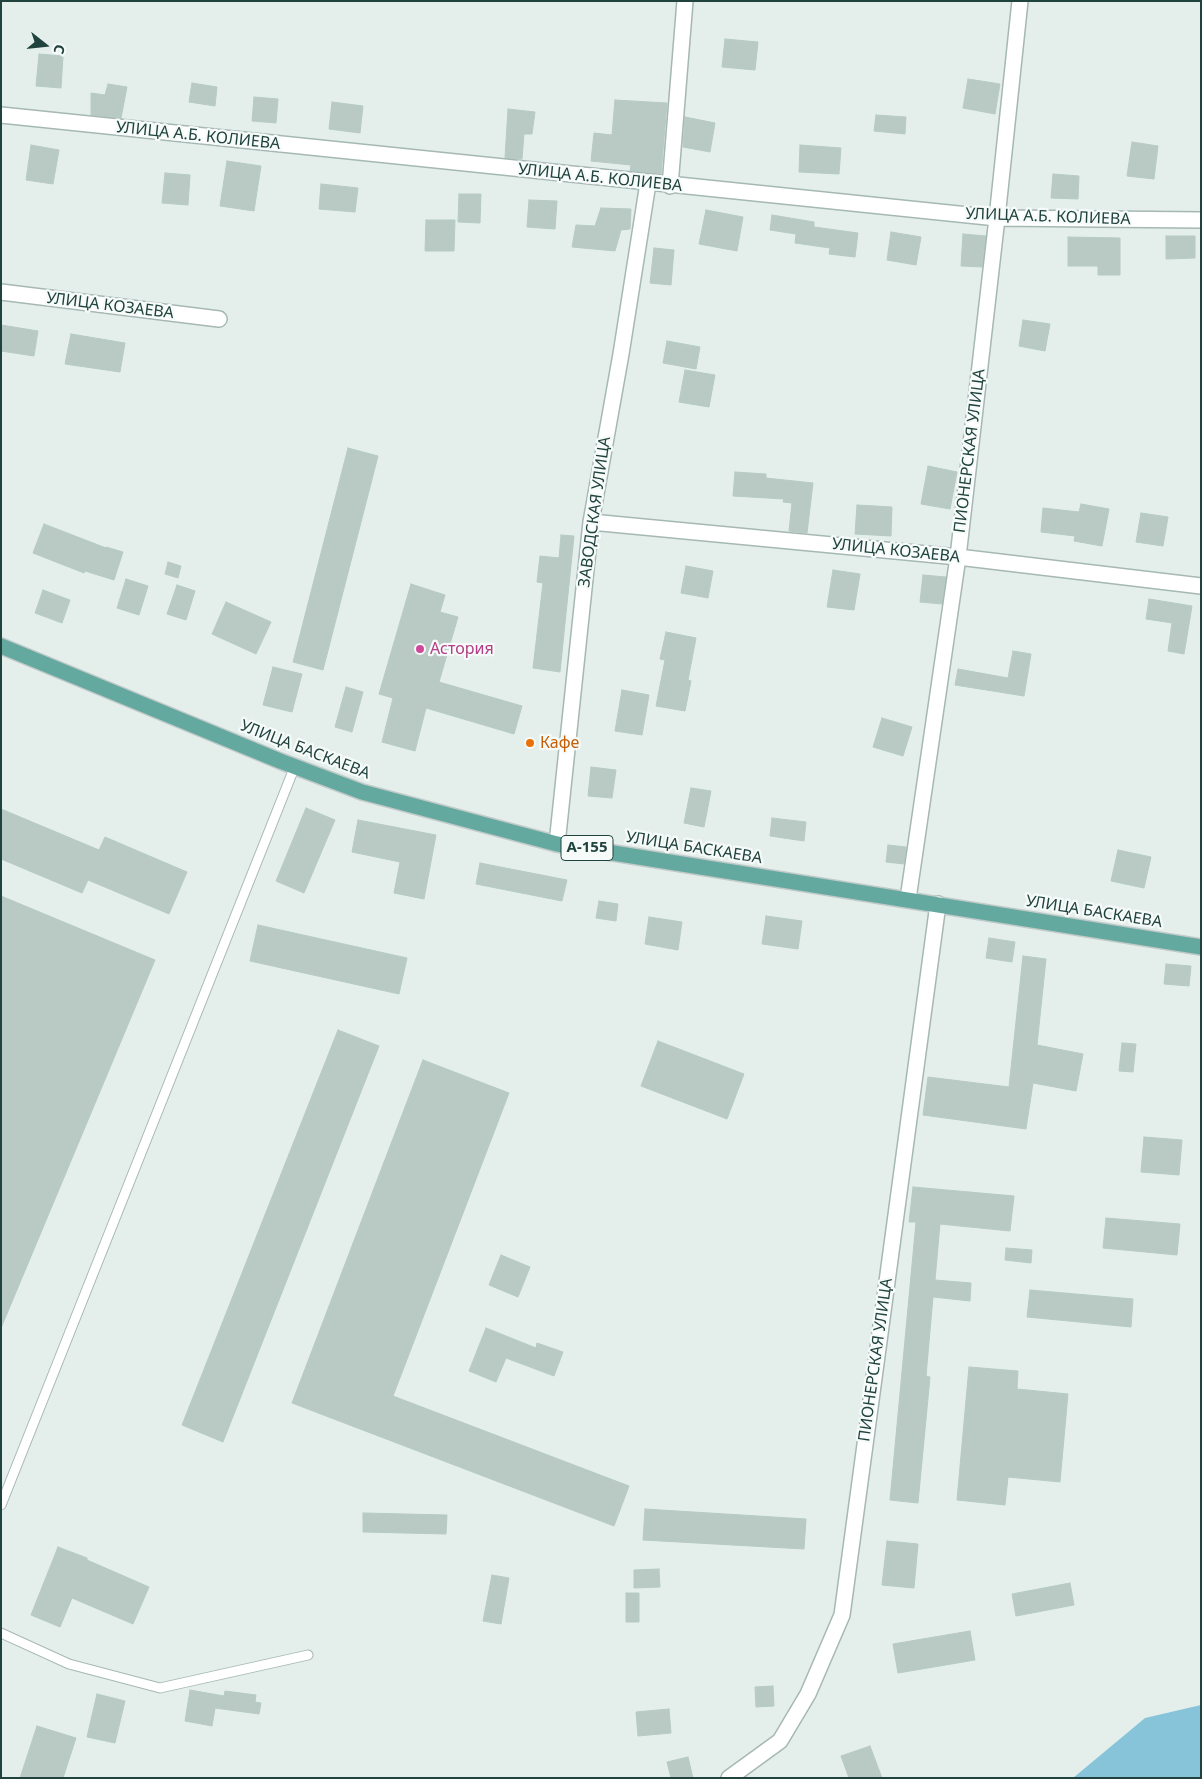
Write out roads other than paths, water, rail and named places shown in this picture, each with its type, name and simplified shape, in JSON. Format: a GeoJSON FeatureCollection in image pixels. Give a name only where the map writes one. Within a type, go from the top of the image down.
{"type":"FeatureCollection","features":[{"type":"Feature","properties":{"kind":"main road","name":"УЛИЦА БАСКАЕВА"},"geometry":{"type":"LineString","coordinates":[[1,646],[362,792],[557,844],[1201,947]]}},
{"type":"Feature","properties":{"kind":"street"},"geometry":{"type":"LineString","coordinates":[[670,186],[685,1]]}},
{"type":"Feature","properties":{"kind":"street","name":"ПИОНЕРСКАЯ УЛИЦА"},"geometry":{"type":"LineString","coordinates":[[908,899],[958,557],[1020,1]]}},
{"type":"Feature","properties":{"kind":"street","name":"УЛИЦА А.Б. КОЛИЕВА"},"geometry":{"type":"LineString","coordinates":[[1,115],[670,186],[997,218],[1201,220]]}},
{"type":"Feature","properties":{"kind":"street","name":"ЗАВОДСКАЯ УЛИЦА"},"geometry":{"type":"LineString","coordinates":[[557,844],[591,522],[621,354],[648,183]]}},
{"type":"Feature","properties":{"kind":"street","name":"УЛИЦА КОЗАЕВА"},"geometry":{"type":"LineString","coordinates":[[1,292],[219,319]]}},
{"type":"Feature","properties":{"kind":"street","name":"УЛИЦА КОЗАЕВА"},"geometry":{"type":"LineString","coordinates":[[591,522],[958,557],[1201,586]]}},
{"type":"Feature","properties":{"kind":"street","name":"ПИОНЕРСКАЯ УЛИЦА"},"geometry":{"type":"LineString","coordinates":[[729,1778],[780,1741],[808,1694],[842,1615],[938,904]]}},
{"type":"Feature","properties":{"kind":"lane"},"geometry":{"type":"LineString","coordinates":[[1,1505],[295,766]]}},
{"type":"Feature","properties":{"kind":"lane"},"geometry":{"type":"LineString","coordinates":[[1,1633],[69,1664],[160,1688],[308,1654]]}},
{"type":"Feature","properties":{"kind":"water"},"geometry":{"type":"Polygon","coordinates":[[[1201,1705],[1201,1778],[1073,1778],[1145,1718],[1201,1705]]]}},
{"type":"Feature","properties":{"kind":"place","name":"Астория"},"geometry":{"type":"Point","coordinates":[420,649]}},
{"type":"Feature","properties":{"kind":"place","name":"Кафе"},"geometry":{"type":"Point","coordinates":[530,743]}}]}
